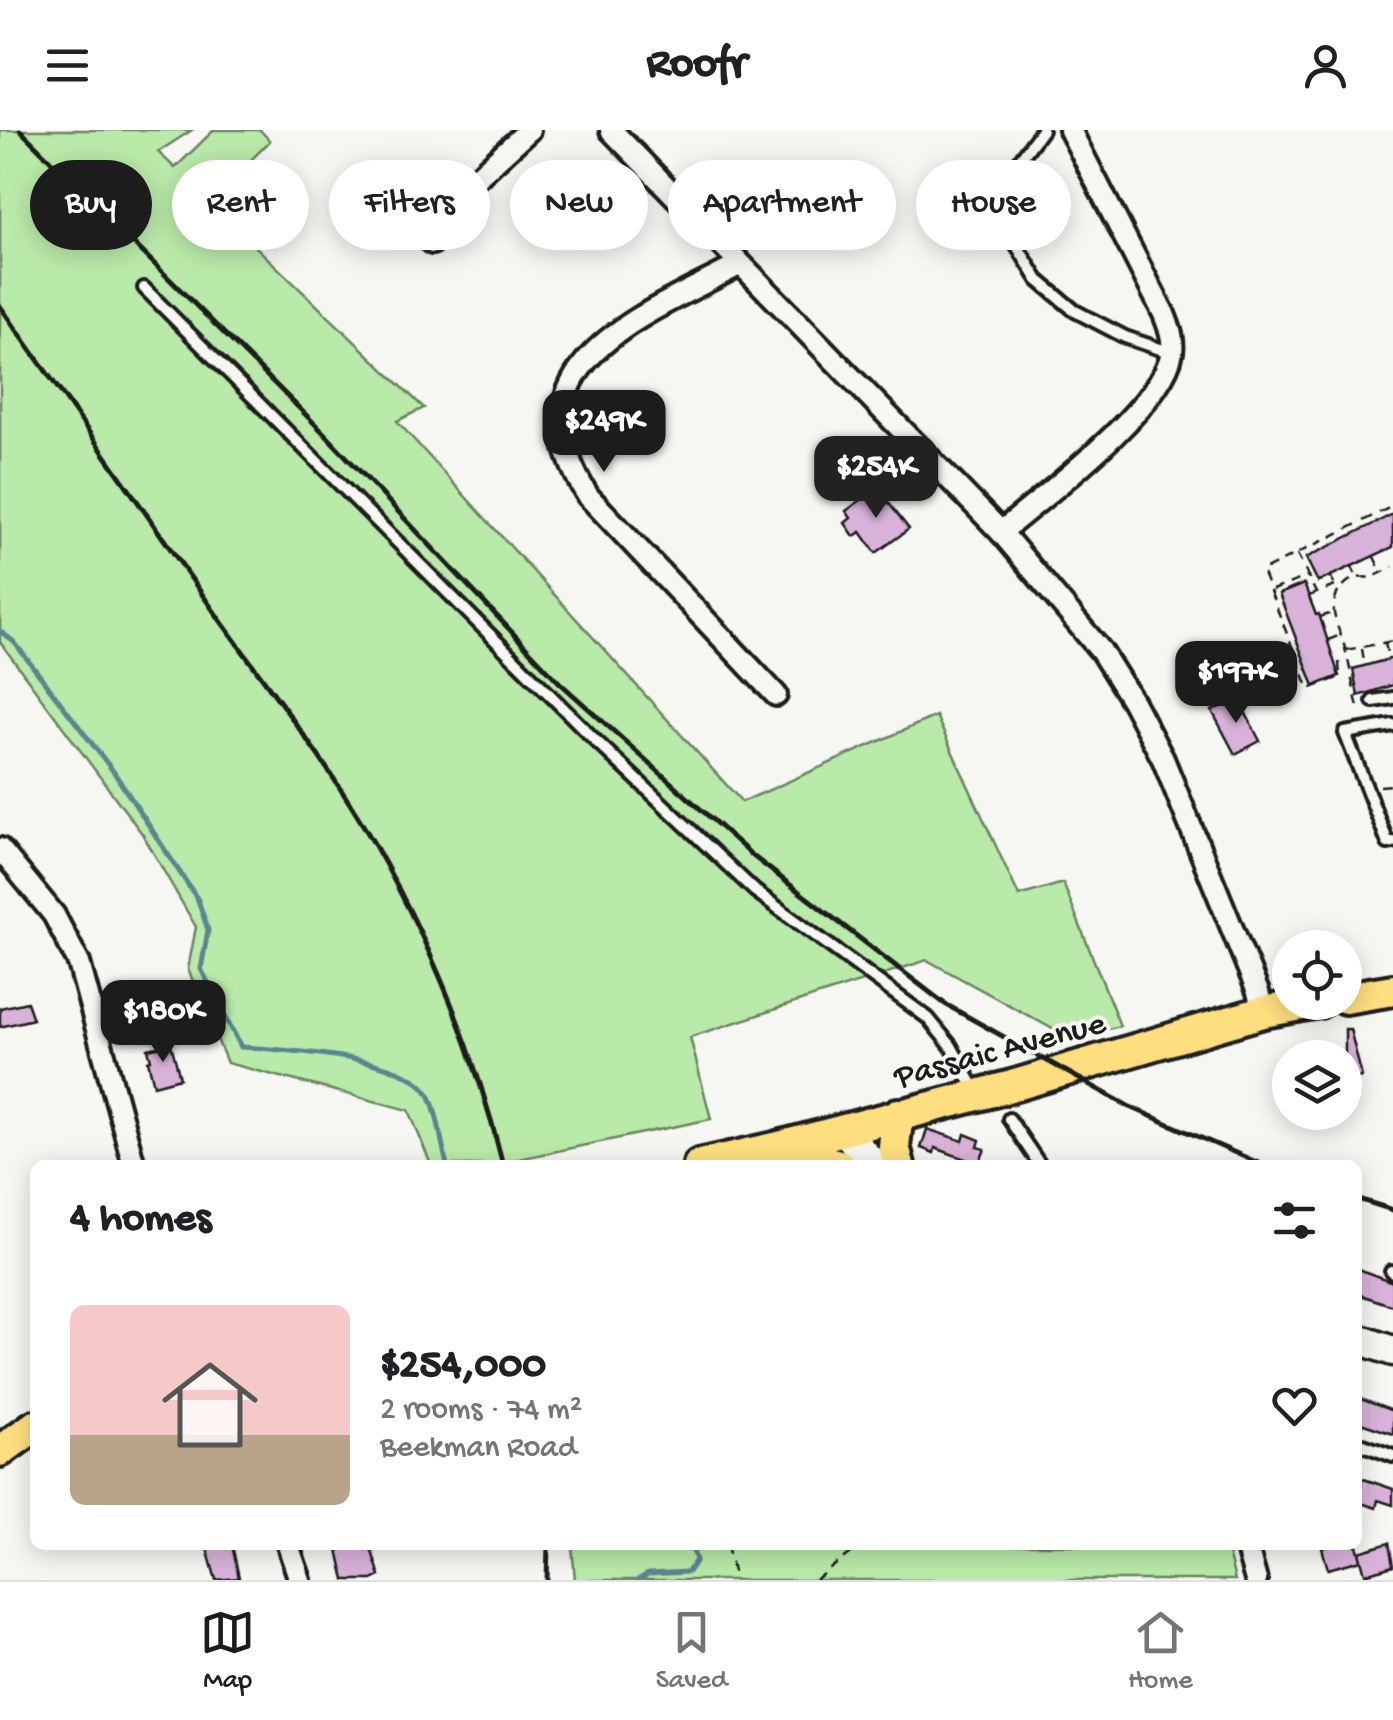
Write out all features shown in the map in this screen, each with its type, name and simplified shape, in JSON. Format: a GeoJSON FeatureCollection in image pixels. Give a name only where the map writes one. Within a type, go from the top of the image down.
{"type":"FeatureCollection","features":[{"type":"Feature","properties":{"kind":"main road"},"geometry":{"type":"LineString","coordinates":[[1362,995],[1393,990]]}},
{"type":"Feature","properties":{"kind":"main road","name":"Passaic Avenue"},"geometry":{"type":"LineString","coordinates":[[721,1160],[978,1094],[1272,1010]]}},
{"type":"Feature","properties":{"kind":"main road"},"geometry":{"type":"LineString","coordinates":[[898,1114],[894,1146],[898,1160]]}},
{"type":"Feature","properties":{"kind":"main road"},"geometry":{"type":"LineString","coordinates":[[775,1148],[821,1160]]}},
{"type":"Feature","properties":{"kind":"main road"},"geometry":{"type":"LineString","coordinates":[[0,1451],[30,1430]]}},
{"type":"Feature","properties":{"kind":"street"},"geometry":{"type":"LineString","coordinates":[[490,166],[529,130]]}},
{"type":"Feature","properties":{"kind":"street"},"geometry":{"type":"LineString","coordinates":[[611,130],[1001,532],[1101,652],[1133,702],[1162,759],[1263,1012]]}},
{"type":"Feature","properties":{"kind":"street"},"geometry":{"type":"LineString","coordinates":[[1001,532],[1138,410],[1165,372],[1172,353],[1172,334],[1164,314],[1070,130]]}},
{"type":"Feature","properties":{"kind":"street"},"geometry":{"type":"LineString","coordinates":[[738,265],[618,330],[594,348],[567,394],[563,422],[573,473],[588,496],[776,694]]}},
{"type":"Feature","properties":{"kind":"street"},"geometry":{"type":"LineString","coordinates":[[0,849],[54,914],[79,963],[133,1160]]}},
{"type":"Feature","properties":{"kind":"street"},"geometry":{"type":"LineString","coordinates":[[844,1130],[872,1160]]}},
{"type":"Feature","properties":{"kind":"street"},"geometry":{"type":"LineString","coordinates":[[1362,1340],[1393,1352]]}},
{"type":"Feature","properties":{"kind":"street"},"geometry":{"type":"LineString","coordinates":[[290,1550],[300,1580]]}},
{"type":"Feature","properties":{"kind":"street"},"geometry":{"type":"LineString","coordinates":[[1247,1550],[1256,1580]]}},
{"type":"Feature","properties":{"kind":"lane"},"geometry":{"type":"LineString","coordinates":[[1042,130],[1020,162],[1013,211],[1017,246],[1038,280],[1076,311],[1126,338],[1172,353]]}},
{"type":"Feature","properties":{"kind":"lane"},"geometry":{"type":"LineString","coordinates":[[144,288],[596,740],[756,891],[928,1018],[978,1094]]}},
{"type":"Feature","properties":{"kind":"lane"},"geometry":{"type":"LineString","coordinates":[[1373,702],[1393,698]]}},
{"type":"Feature","properties":{"kind":"lane"},"geometry":{"type":"LineString","coordinates":[[1393,725],[1345,733],[1388,842],[1393,842]]}},
{"type":"Feature","properties":{"kind":"lane"},"geometry":{"type":"LineString","coordinates":[[1009,1119],[1037,1160]]}},
{"type":"Feature","properties":{"kind":"lane"},"geometry":{"type":"LineString","coordinates":[[1362,1445],[1393,1456]]}},
{"type":"Feature","properties":{"kind":"path"},"geometry":{"type":"LineString","coordinates":[[1348,659],[1337,663],[1337,680],[1312,690],[1262,571],[1393,506]]}},
{"type":"Feature","properties":{"kind":"path"},"geometry":{"type":"LineString","coordinates":[[1385,510],[1388,516]]}},
{"type":"Feature","properties":{"kind":"path"},"geometry":{"type":"LineString","coordinates":[[1373,516],[1376,522]]}},
{"type":"Feature","properties":{"kind":"path"},"geometry":{"type":"LineString","coordinates":[[1364,520],[1367,527]]}},
{"type":"Feature","properties":{"kind":"path"},"geometry":{"type":"LineString","coordinates":[[1351,526],[1355,534]]}},
{"type":"Feature","properties":{"kind":"path"},"geometry":{"type":"LineString","coordinates":[[1342,531],[1346,538]]}},
{"type":"Feature","properties":{"kind":"path"},"geometry":{"type":"LineString","coordinates":[[1330,537],[1333,544]]}},
{"type":"Feature","properties":{"kind":"path"},"geometry":{"type":"LineString","coordinates":[[1320,542],[1324,549]]}},
{"type":"Feature","properties":{"kind":"path"},"geometry":{"type":"LineString","coordinates":[[1308,548],[1312,555]]}},
{"type":"Feature","properties":{"kind":"path"},"geometry":{"type":"LineString","coordinates":[[1297,554],[1316,593]]}},
{"type":"Feature","properties":{"kind":"path"},"geometry":{"type":"LineString","coordinates":[[1374,557],[1382,572]]}},
{"type":"Feature","properties":{"kind":"path"},"geometry":{"type":"LineString","coordinates":[[1351,565],[1357,576]]}},
{"type":"Feature","properties":{"kind":"path"},"geometry":{"type":"LineString","coordinates":[[1357,704],[1333,612],[1340,590],[1357,576],[1370,578],[1393,566]]}},
{"type":"Feature","properties":{"kind":"path"},"geometry":{"type":"LineString","coordinates":[[1270,591],[1308,576]]}},
{"type":"Feature","properties":{"kind":"path"},"geometry":{"type":"LineString","coordinates":[[1330,576],[1340,590]]}},
{"type":"Feature","properties":{"kind":"path"},"geometry":{"type":"LineString","coordinates":[[1309,596],[1334,586]]}},
{"type":"Feature","properties":{"kind":"path"},"geometry":{"type":"LineString","coordinates":[[1274,602],[1281,600]]}},
{"type":"Feature","properties":{"kind":"path"},"geometry":{"type":"LineString","coordinates":[[1279,614],[1286,612]]}},
{"type":"Feature","properties":{"kind":"path"},"geometry":{"type":"LineString","coordinates":[[1320,617],[1333,612]]}},
{"type":"Feature","properties":{"kind":"path"},"geometry":{"type":"LineString","coordinates":[[1283,624],[1290,622]]}},
{"type":"Feature","properties":{"kind":"path"},"geometry":{"type":"LineString","coordinates":[[1288,637],[1295,635]]}},
{"type":"Feature","properties":{"kind":"path"},"geometry":{"type":"LineString","coordinates":[[1328,640],[1340,636]]}},
{"type":"Feature","properties":{"kind":"path"},"geometry":{"type":"LineString","coordinates":[[1346,650],[1393,640]]}},
{"type":"Feature","properties":{"kind":"path"},"geometry":{"type":"LineString","coordinates":[[1385,642],[1388,659]]}},
{"type":"Feature","properties":{"kind":"path"},"geometry":{"type":"LineString","coordinates":[[1292,647],[1298,644]]}},
{"type":"Feature","properties":{"kind":"path"},"geometry":{"type":"LineString","coordinates":[[1362,646],[1365,667]]}},
{"type":"Feature","properties":{"kind":"path"},"geometry":{"type":"LineString","coordinates":[[1297,660],[1303,658]]}},
{"type":"Feature","properties":{"kind":"path"},"geometry":{"type":"LineString","coordinates":[[1301,670],[1307,667]]}},
{"type":"Feature","properties":{"kind":"path"},"geometry":{"type":"LineString","coordinates":[[1306,682],[1312,680]]}},
{"type":"Feature","properties":{"kind":"path"},"geometry":{"type":"LineString","coordinates":[[729,1550],[734,1580]]}},
{"type":"Feature","properties":{"kind":"path"},"geometry":{"type":"LineString","coordinates":[[815,1580],[855,1550]]}},
{"type":"Feature","properties":{"kind":"green space"},"geometry":{"type":"Polygon","coordinates":[[[0,130],[192,130],[158,152],[172,165],[172,250],[259,250],[424,408],[397,421],[742,802],[936,716],[1019,896],[1063,883],[1120,1026],[1071,1039],[927,960],[690,1037],[711,1119],[514,1160],[429,1160],[409,1110],[227,1063],[188,969],[196,927],[143,835],[0,642],[0,130]]]}},
{"type":"Feature","properties":{"kind":"green space"},"geometry":{"type":"Polygon","coordinates":[[[214,130],[260,130],[270,141],[251,160],[183,160],[214,130]]]}},
{"type":"Feature","properties":{"kind":"green space"},"geometry":{"type":"Polygon","coordinates":[[[572,1550],[1227,1550],[1235,1580],[575,1580],[572,1550]]]}},
{"type":"Feature","properties":{"kind":"building"},"geometry":{"type":"Polygon","coordinates":[[[877,488],[909,529],[876,553],[861,532],[854,536],[845,523],[851,518],[846,511],[877,488]]]}},
{"type":"Feature","properties":{"kind":"building"},"geometry":{"type":"Polygon","coordinates":[[[1393,514],[1393,547],[1318,582],[1306,558],[1393,514]]]}},
{"type":"Feature","properties":{"kind":"building"},"geometry":{"type":"Polygon","coordinates":[[[1304,584],[1316,615],[1319,614],[1339,676],[1314,686],[1279,594],[1304,584]]]}},
{"type":"Feature","properties":{"kind":"building"},"geometry":{"type":"Polygon","coordinates":[[[1393,658],[1393,685],[1358,696],[1353,669],[1393,658]]]}},
{"type":"Feature","properties":{"kind":"building"},"geometry":{"type":"Polygon","coordinates":[[[1238,698],[1260,741],[1235,754],[1212,711],[1238,698]]]}},
{"type":"Feature","properties":{"kind":"building"},"geometry":{"type":"Polygon","coordinates":[[[27,1002],[33,1019],[0,1027],[0,1008],[27,1002]]]}},
{"type":"Feature","properties":{"kind":"building"},"geometry":{"type":"Polygon","coordinates":[[[1345,1029],[1350,1029],[1353,1040],[1345,1040],[1345,1029]]]}},
{"type":"Feature","properties":{"kind":"building"},"geometry":{"type":"Polygon","coordinates":[[[171,1044],[180,1078],[154,1085],[148,1049],[171,1044]]]}},
{"type":"Feature","properties":{"kind":"building"},"geometry":{"type":"Polygon","coordinates":[[[927,1129],[963,1141],[965,1134],[980,1140],[978,1147],[985,1149],[981,1160],[968,1160],[935,1148],[934,1153],[921,1148],[927,1129]]]}},
{"type":"Feature","properties":{"kind":"building"},"geometry":{"type":"Polygon","coordinates":[[[1362,1270],[1393,1282],[1393,1306],[1362,1295],[1362,1270]]]}},
{"type":"Feature","properties":{"kind":"building"},"geometry":{"type":"Polygon","coordinates":[[[1362,1399],[1393,1411],[1393,1434],[1362,1423],[1362,1399]]]}},
{"type":"Feature","properties":{"kind":"building"},"geometry":{"type":"Polygon","coordinates":[[[1362,1478],[1393,1489],[1393,1505],[1378,1500],[1376,1508],[1362,1503],[1362,1478]]]}},
{"type":"Feature","properties":{"kind":"building"},"geometry":{"type":"Polygon","coordinates":[[[1389,1543],[1393,1566],[1365,1574],[1359,1552],[1389,1543]]]}},
{"type":"Feature","properties":{"kind":"building"},"geometry":{"type":"Polygon","coordinates":[[[207,1550],[233,1550],[239,1578],[216,1580],[207,1550]]]}},
{"type":"Feature","properties":{"kind":"building"},"geometry":{"type":"Polygon","coordinates":[[[338,1550],[372,1550],[380,1576],[372,1580],[345,1580],[338,1550]]]}},
{"type":"Feature","properties":{"kind":"building"},"geometry":{"type":"Polygon","coordinates":[[[1323,1550],[1358,1550],[1361,1560],[1328,1569],[1323,1550]]]}},
{"type":"Feature","properties":{"kind":"waterway"},"geometry":{"type":"LineString","coordinates":[[0,631],[14,642],[113,771],[198,900],[208,930],[201,969],[241,1047],[368,1062],[413,1079],[430,1097],[446,1160]]}},
{"type":"Feature","properties":{"kind":"waterway"},"geometry":{"type":"LineString","coordinates":[[638,1580],[648,1574],[688,1572],[696,1560],[693,1550]]}},
{"type":"Feature","properties":{"kind":"railway"},"geometry":{"type":"LineString","coordinates":[[20,130],[323,432],[560,683],[754,857],[945,1004],[1128,1106],[1252,1160]]}},
{"type":"Feature","properties":{"kind":"railway"},"geometry":{"type":"LineString","coordinates":[[0,306],[356,813],[414,919],[449,999],[479,1081],[502,1160]]}},
{"type":"Feature","properties":{"kind":"railway"},"geometry":{"type":"LineString","coordinates":[[1362,1200],[1393,1210]]}},
{"type":"Feature","properties":{"kind":"railway"},"geometry":{"type":"LineString","coordinates":[[547,1580],[548,1550]]}}]}
